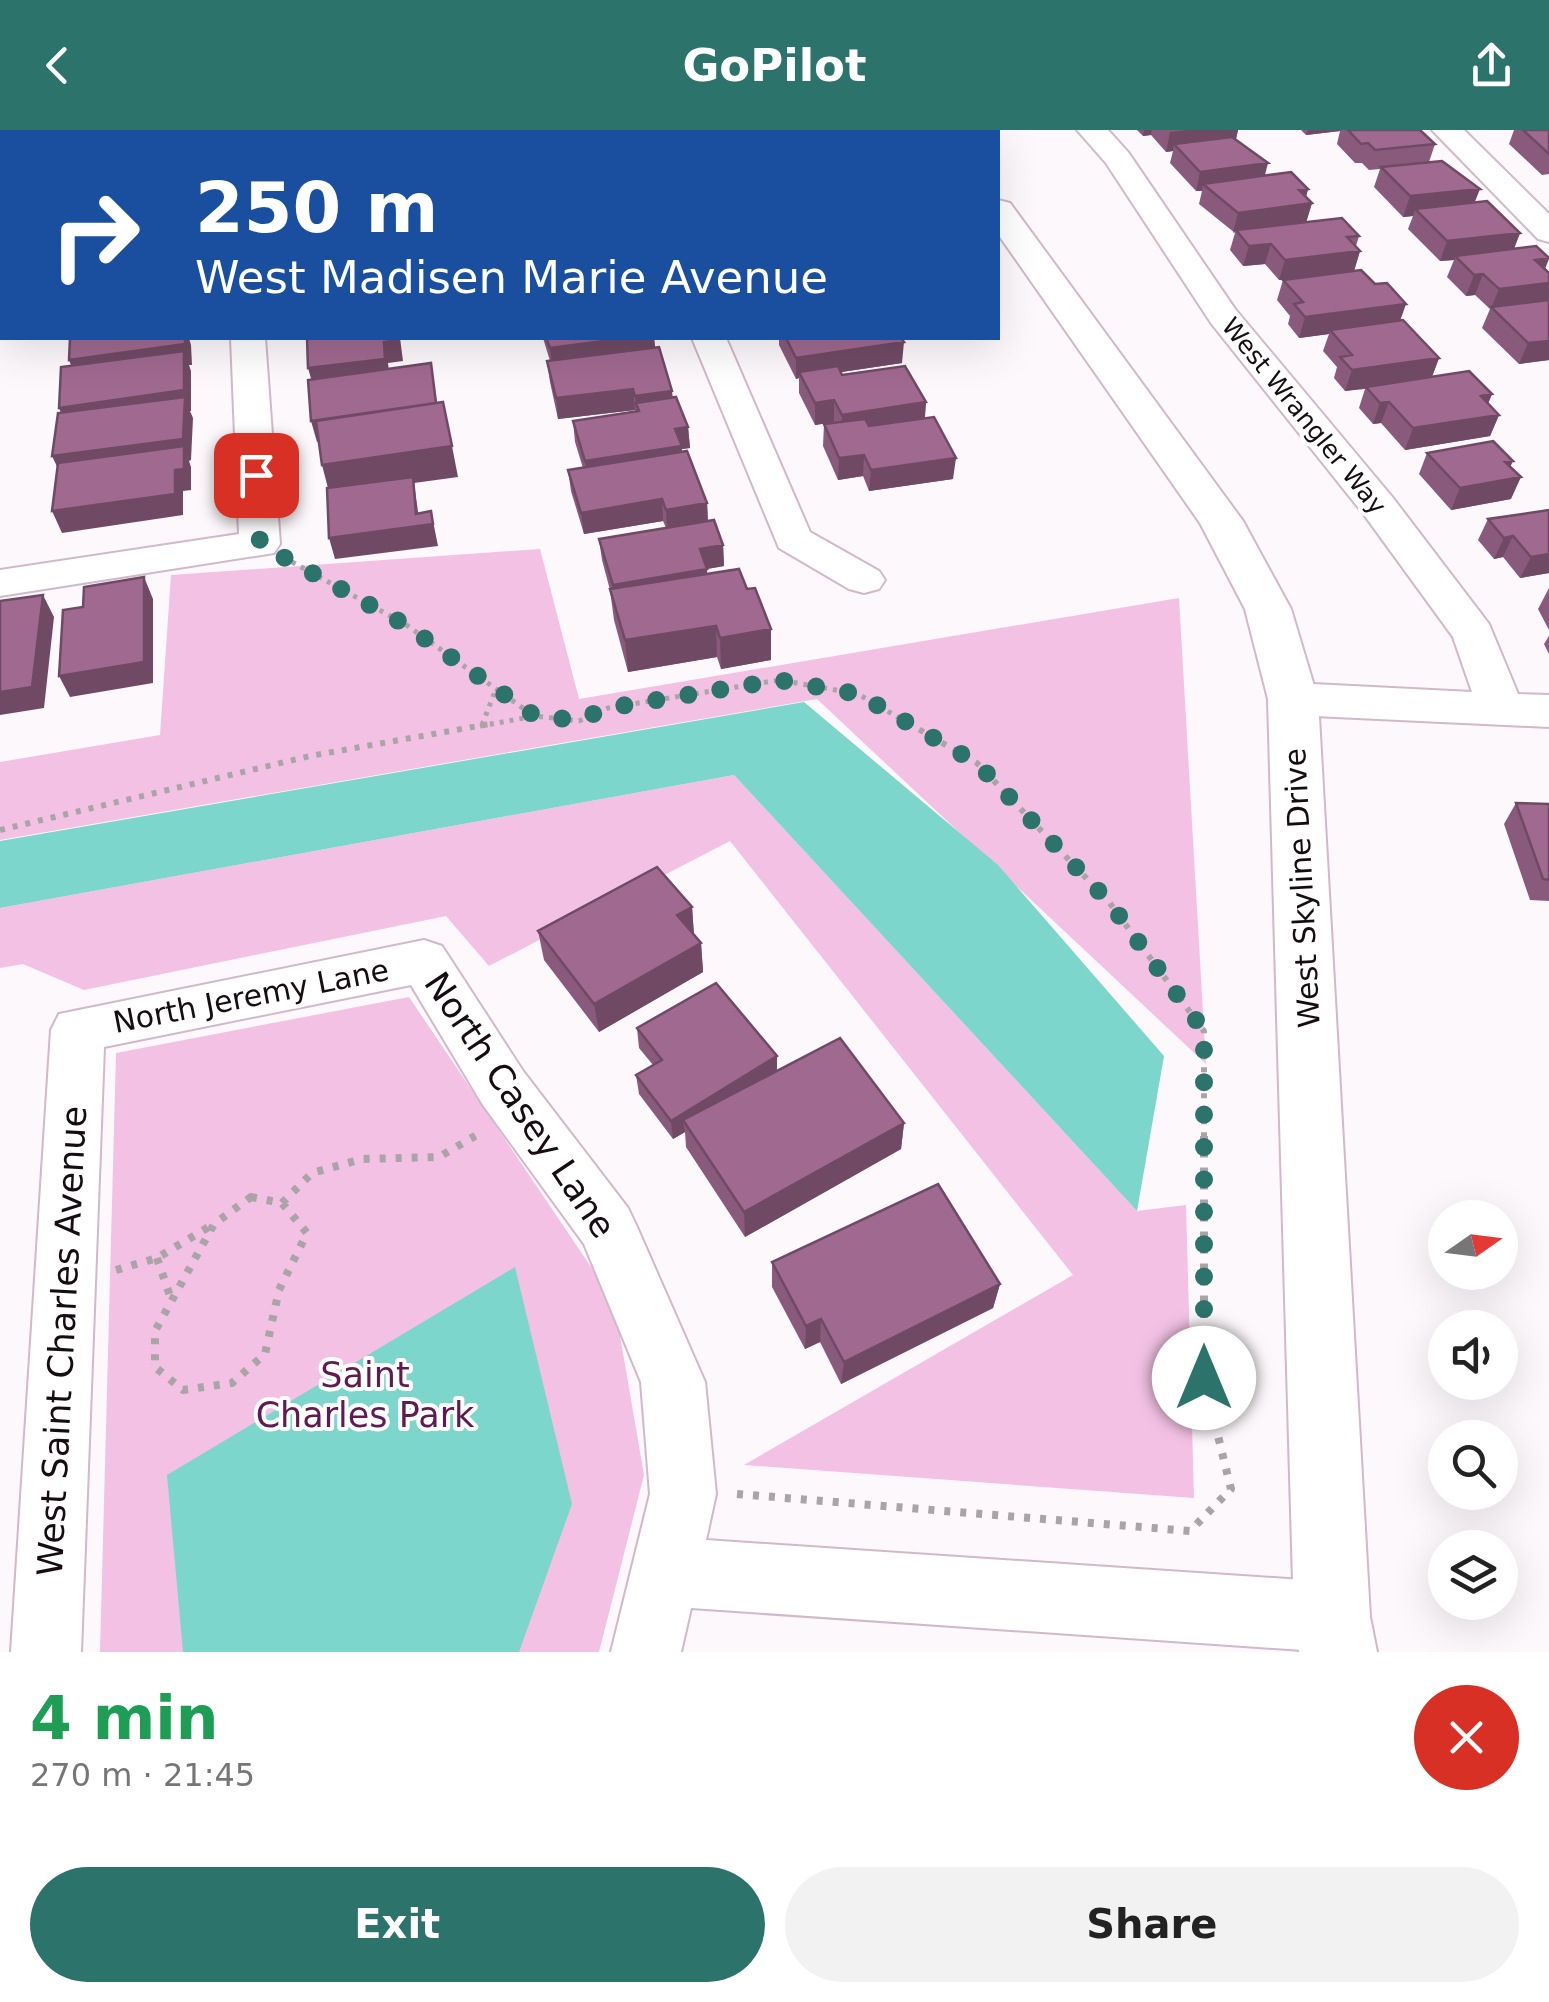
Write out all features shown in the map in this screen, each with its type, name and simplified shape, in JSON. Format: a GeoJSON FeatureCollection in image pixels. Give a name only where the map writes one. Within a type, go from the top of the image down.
{"type":"FeatureCollection","features":[{"type":"Feature","properties":{"kind":"street","name":"West Wrangler Way"},"geometry":{"type":"LineString","coordinates":[[1092,130],[1117,158],[1223,316],[1379,508],[1474,634],[1501,710]]}},
{"type":"Feature","properties":{"kind":"street"},"geometry":{"type":"LineString","coordinates":[[1446,130],[1549,232]]}},
{"type":"Feature","properties":{"kind":"street","name":"West Skyline Drive"},"geometry":{"type":"LineString","coordinates":[[1000,213],[1221,522],[1268,609],[1293,699],[1335,1634]]}},
{"type":"Feature","properties":{"kind":"street"},"geometry":{"type":"LineString","coordinates":[[0,582],[260,544],[248,340]]}},
{"type":"Feature","properties":{"kind":"street"},"geometry":{"type":"LineString","coordinates":[[710,340],[793,539],[864,580]]}},
{"type":"Feature","properties":{"kind":"street"},"geometry":{"type":"LineString","coordinates":[[1293,699],[1549,711]]}},
{"type":"Feature","properties":{"kind":"street","name":"North Jeremy Lane"},"geometry":{"type":"LineString","coordinates":[[78,1030],[424,961]]}},
{"type":"Feature","properties":{"kind":"street","name":"North Casey Lane"},"geometry":{"type":"LineString","coordinates":[[424,961],[503,1088],[607,1227],[674,1382],[683,1494],[646,1652]]}},
{"type":"Feature","properties":{"kind":"street","name":"West Saint Charles Avenue"},"geometry":{"type":"LineString","coordinates":[[46,1652],[78,1030]]}},
{"type":"Feature","properties":{"kind":"street"},"geometry":{"type":"LineString","coordinates":[[666,1572],[1335,1634]]}},
{"type":"Feature","properties":{"kind":"path"},"geometry":{"type":"LineString","coordinates":[[260,544],[404,624],[535,716]]}},
{"type":"Feature","properties":{"kind":"path"},"geometry":{"type":"LineString","coordinates":[[0,830],[59,820],[310,756],[535,716],[578,720],[608,708],[779,680],[858,694],[977,763],[1109,902],[1204,1031],[1204,1378],[1231,1489],[1190,1531],[731,1493]]}},
{"type":"Feature","properties":{"kind":"path"},"geometry":{"type":"LineString","coordinates":[[481,726],[496,689]]}},
{"type":"Feature","properties":{"kind":"path"},"geometry":{"type":"LineString","coordinates":[[282,1203],[312,1173],[362,1159],[438,1157],[481,1132]]}},
{"type":"Feature","properties":{"kind":"path"},"geometry":{"type":"LineString","coordinates":[[111,1272],[158,1258],[251,1198],[282,1203],[307,1233],[279,1290],[265,1354],[232,1383],[184,1390],[155,1367],[155,1331],[214,1224]]}},
{"type":"Feature","properties":{"kind":"path"},"geometry":{"type":"LineString","coordinates":[[158,1258],[171,1302]]}},
{"type":"Feature","properties":{"kind":"green space"},"geometry":{"type":"Polygon","coordinates":[[[540,549],[579,699],[1179,598],[1206,1064],[817,699],[0,840],[0,762],[160,735],[171,575],[540,549]]]}},
{"type":"Feature","properties":{"kind":"green space"},"geometry":{"type":"Polygon","coordinates":[[[734,775],[1137,1211],[1186,1205],[1194,1498],[744,1465],[1073,1275],[730,841],[489,966],[446,916],[84,990],[23,964],[0,968],[0,908],[734,775]]]}},
{"type":"Feature","properties":{"kind":"green space","name":"Saint Charles Park"},"geometry":{"type":"Polygon","coordinates":[[[409,997],[614,1301],[644,1475],[599,1652],[100,1652],[116,1053],[409,997]]]}},
{"type":"Feature","properties":{"kind":"shaded area"},"geometry":{"type":"Polygon","coordinates":[[[804,702],[998,865],[1164,1056],[1137,1211],[734,775],[0,908],[0,841],[804,702]]]}},
{"type":"Feature","properties":{"kind":"shaded area"},"geometry":{"type":"Polygon","coordinates":[[[515,1267],[572,1504],[519,1652],[183,1652],[167,1475],[515,1267]]]}},
{"type":"Feature","properties":{"kind":"building"},"geometry":{"type":"Polygon","coordinates":[[[1348,130],[1420,130],[1435,144],[1375,150],[1368,143],[1361,144],[1348,130]]]}},
{"type":"Feature","properties":{"kind":"building"},"geometry":{"type":"Polygon","coordinates":[[[1523,130],[1549,130],[1549,154],[1523,130]]]}},
{"type":"Feature","properties":{"kind":"building"},"geometry":{"type":"Polygon","coordinates":[[[1232,137],[1268,163],[1200,172],[1174,144],[1232,137]]]}},
{"type":"Feature","properties":{"kind":"building"},"geometry":{"type":"Polygon","coordinates":[[[1442,161],[1480,189],[1410,196],[1381,167],[1442,161]]]}},
{"type":"Feature","properties":{"kind":"building"},"geometry":{"type":"Polygon","coordinates":[[[1291,172],[1308,189],[1299,190],[1312,203],[1238,213],[1203,184],[1291,172]]]}},
{"type":"Feature","properties":{"kind":"building"},"geometry":{"type":"Polygon","coordinates":[[[1487,201],[1520,233],[1447,241],[1415,209],[1487,201]]]}},
{"type":"Feature","properties":{"kind":"building"},"geometry":{"type":"Polygon","coordinates":[[[1342,218],[1359,236],[1347,237],[1360,251],[1285,260],[1271,244],[1249,246],[1236,230],[1342,218]]]}},
{"type":"Feature","properties":{"kind":"building"},"geometry":{"type":"Polygon","coordinates":[[[1536,246],[1549,258],[1535,260],[1549,273],[1549,283],[1499,289],[1483,274],[1474,275],[1455,256],[1536,246]]]}},
{"type":"Feature","properties":{"kind":"building"},"geometry":{"type":"Polygon","coordinates":[[[1361,270],[1375,284],[1387,283],[1406,304],[1305,317],[1294,304],[1303,302],[1283,280],[1361,270]]]}},
{"type":"Feature","properties":{"kind":"building"},"geometry":{"type":"Polygon","coordinates":[[[1549,300],[1549,341],[1528,343],[1491,307],[1549,300]]]}},
{"type":"Feature","properties":{"kind":"building"},"geometry":{"type":"Polygon","coordinates":[[[1403,320],[1439,358],[1352,370],[1340,357],[1352,355],[1330,330],[1403,320]]]}},
{"type":"Feature","properties":{"kind":"building"},"geometry":{"type":"Polygon","coordinates":[[[70,340],[185,340],[185,344],[69,360],[70,340]]]}},
{"type":"Feature","properties":{"kind":"building"},"geometry":{"type":"Polygon","coordinates":[[[307,340],[398,340],[384,342],[385,359],[308,368],[307,340]]]}},
{"type":"Feature","properties":{"kind":"building"},"geometry":{"type":"Polygon","coordinates":[[[547,340],[611,340],[550,348],[547,340]]]}},
{"type":"Feature","properties":{"kind":"building"},"geometry":{"type":"Polygon","coordinates":[[[787,340],[904,342],[796,358],[787,340]]]}},
{"type":"Feature","properties":{"kind":"building"},"geometry":{"type":"Polygon","coordinates":[[[659,347],[672,391],[635,396],[633,389],[556,398],[547,361],[659,347]]]}},
{"type":"Feature","properties":{"kind":"building"},"geometry":{"type":"Polygon","coordinates":[[[184,351],[184,390],[59,408],[61,367],[184,351]]]}},
{"type":"Feature","properties":{"kind":"building"},"geometry":{"type":"Polygon","coordinates":[[[431,363],[436,403],[311,421],[308,380],[431,363]]]}},
{"type":"Feature","properties":{"kind":"building"},"geometry":{"type":"Polygon","coordinates":[[[838,366],[842,375],[905,366],[926,402],[842,415],[834,400],[815,403],[799,372],[838,366]]]}},
{"type":"Feature","properties":{"kind":"building"},"geometry":{"type":"Polygon","coordinates":[[[1469,371],[1492,394],[1481,396],[1499,415],[1413,428],[1389,402],[1380,403],[1366,387],[1469,371]]]}},
{"type":"Feature","properties":{"kind":"building"},"geometry":{"type":"Polygon","coordinates":[[[185,397],[183,439],[52,456],[58,413],[185,397]]]}},
{"type":"Feature","properties":{"kind":"building"},"geometry":{"type":"Polygon","coordinates":[[[676,397],[688,427],[675,429],[682,446],[585,461],[573,421],[639,411],[636,403],[676,397]]]}},
{"type":"Feature","properties":{"kind":"building"},"geometry":{"type":"Polygon","coordinates":[[[443,402],[452,446],[322,465],[316,421],[443,402]]]}},
{"type":"Feature","properties":{"kind":"building"},"geometry":{"type":"Polygon","coordinates":[[[934,417],[956,458],[871,470],[864,455],[839,458],[824,424],[865,419],[869,426],[934,417]]]}},
{"type":"Feature","properties":{"kind":"building"},"geometry":{"type":"Polygon","coordinates":[[[1493,441],[1513,461],[1505,462],[1521,477],[1460,488],[1427,453],[1493,441]]]}},
{"type":"Feature","properties":{"kind":"building"},"geometry":{"type":"Polygon","coordinates":[[[184,446],[184,469],[175,470],[175,494],[52,511],[58,463],[184,446]]]}},
{"type":"Feature","properties":{"kind":"building"},"geometry":{"type":"Polygon","coordinates":[[[687,451],[707,503],[666,510],[662,499],[581,513],[568,470],[687,451]]]}},
{"type":"Feature","properties":{"kind":"building"},"geometry":{"type":"Polygon","coordinates":[[[413,477],[416,514],[431,511],[433,524],[329,538],[327,488],[413,477]]]}},
{"type":"Feature","properties":{"kind":"building"},"geometry":{"type":"Polygon","coordinates":[[[1549,510],[1549,554],[1531,557],[1513,536],[1504,538],[1488,519],[1549,510]]]}},
{"type":"Feature","properties":{"kind":"building"},"geometry":{"type":"Polygon","coordinates":[[[714,520],[723,545],[700,549],[707,569],[613,585],[599,539],[714,520]]]}},
{"type":"Feature","properties":{"kind":"building"},"geometry":{"type":"Polygon","coordinates":[[[739,569],[747,589],[755,588],[771,629],[720,638],[716,626],[625,640],[610,589],[739,569]]]}},
{"type":"Feature","properties":{"kind":"building"},"geometry":{"type":"Polygon","coordinates":[[[144,577],[144,662],[59,676],[63,610],[83,607],[84,587],[144,577]]]}},
{"type":"Feature","properties":{"kind":"building"},"geometry":{"type":"Polygon","coordinates":[[[43,595],[32,687],[0,692],[0,601],[43,595]]]}},
{"type":"Feature","properties":{"kind":"building"},"geometry":{"type":"Polygon","coordinates":[[[1516,803],[1549,804],[1549,880],[1543,879],[1516,803]]]}},
{"type":"Feature","properties":{"kind":"building"},"geometry":{"type":"Polygon","coordinates":[[[657,867],[692,907],[677,915],[701,943],[594,1004],[538,931],[657,867]]]}},
{"type":"Feature","properties":{"kind":"building"},"geometry":{"type":"Polygon","coordinates":[[[716,983],[777,1056],[671,1121],[636,1075],[662,1060],[637,1028],[716,983]]]}},
{"type":"Feature","properties":{"kind":"building"},"geometry":{"type":"Polygon","coordinates":[[[840,1038],[904,1123],[744,1212],[683,1120],[840,1038]]]}},
{"type":"Feature","properties":{"kind":"building"},"geometry":{"type":"Polygon","coordinates":[[[938,1184],[1000,1284],[844,1362],[821,1319],[806,1326],[772,1262],[938,1184]]]}},
{"type":"Feature","properties":{"kind":"route"},"geometry":{"type":"LineString","coordinates":[[256,475],[260,544],[404,624],[535,716],[578,720],[608,708],[779,680],[858,694],[977,763],[1109,902],[1204,1031],[1204,1378]]}}]}
